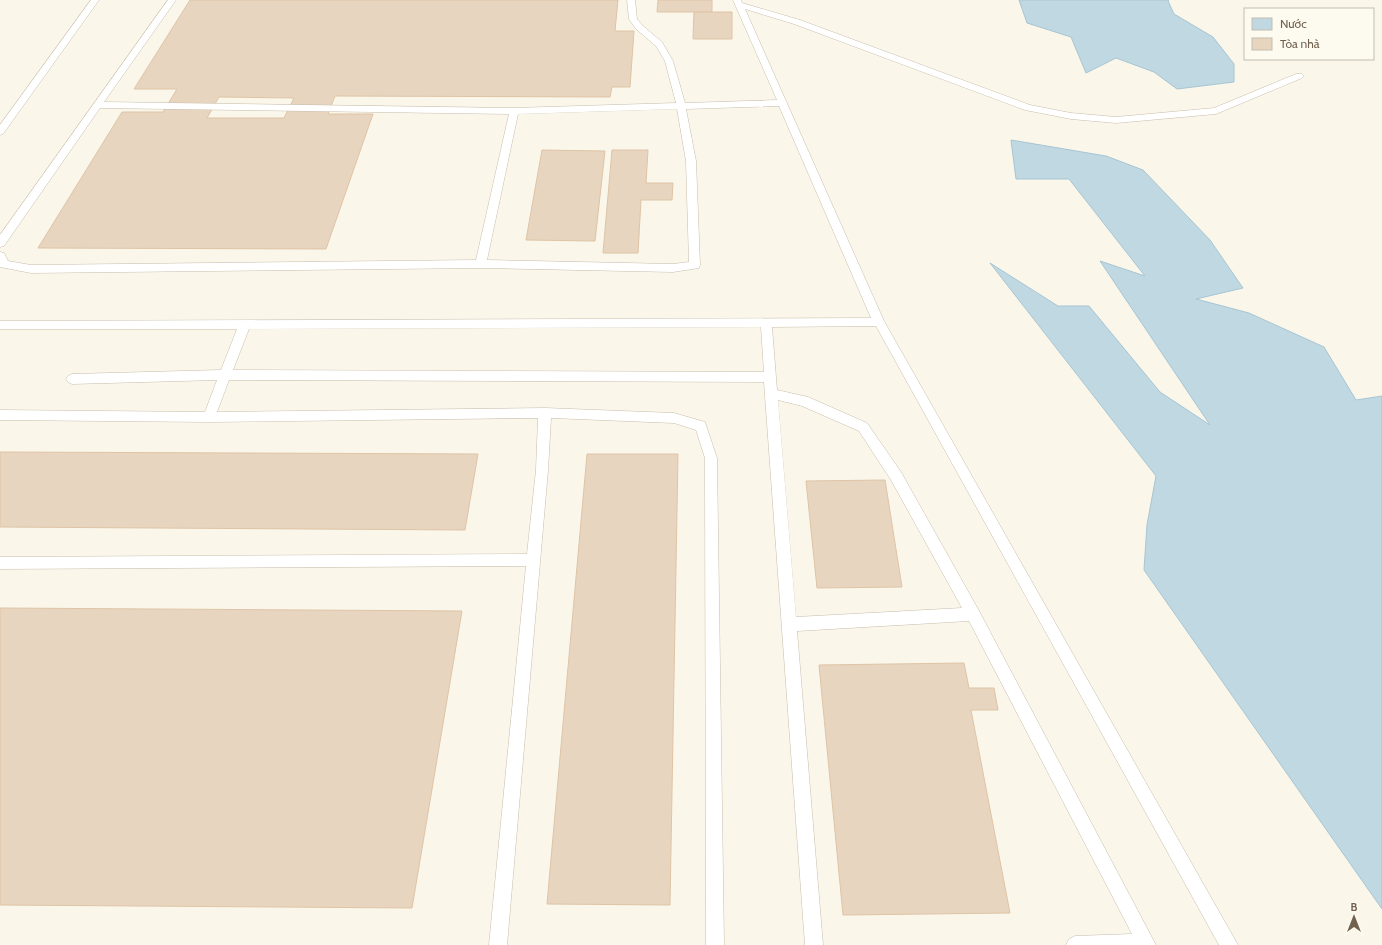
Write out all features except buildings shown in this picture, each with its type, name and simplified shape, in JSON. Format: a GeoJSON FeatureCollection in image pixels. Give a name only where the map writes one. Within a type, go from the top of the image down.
{"type":"FeatureCollection","features":[{"type":"Feature","properties":{"kind":"lane"},"geometry":{"type":"LineString","coordinates":[[0,132],[94,0]]}},
{"type":"Feature","properties":{"kind":"lane"},"geometry":{"type":"LineString","coordinates":[[0,243],[172,0]]}},
{"type":"Feature","properties":{"kind":"lane"},"geometry":{"type":"LineString","coordinates":[[0,256],[4,264],[31,269],[481,264],[673,268],[695,265],[691,161],[681,106],[669,61],[659,44],[639,27],[633,19],[631,0]]}},
{"type":"Feature","properties":{"kind":"lane"},"geometry":{"type":"LineString","coordinates":[[737,2],[832,34],[1028,108],[1071,116],[1116,120],[1216,111],[1299,76]]}},
{"type":"Feature","properties":{"kind":"lane"},"geometry":{"type":"LineString","coordinates":[[737,2],[879,322],[1228,945]]}},
{"type":"Feature","properties":{"kind":"lane"},"geometry":{"type":"LineString","coordinates":[[98,105],[514,111],[781,103]]}},
{"type":"Feature","properties":{"kind":"lane"},"geometry":{"type":"LineString","coordinates":[[481,264],[514,111]]}},
{"type":"Feature","properties":{"kind":"lane"},"geometry":{"type":"LineString","coordinates":[[0,325],[879,322]]}},
{"type":"Feature","properties":{"kind":"lane"},"geometry":{"type":"LineString","coordinates":[[766,323],[814,945]]}},
{"type":"Feature","properties":{"kind":"lane"},"geometry":{"type":"LineString","coordinates":[[209,417],[245,324]]}},
{"type":"Feature","properties":{"kind":"lane"},"geometry":{"type":"LineString","coordinates":[[72,379],[226,375],[770,377]]}},
{"type":"Feature","properties":{"kind":"lane"},"geometry":{"type":"LineString","coordinates":[[771,394],[804,401],[863,427],[896,476],[973,614],[1147,944],[1075,945]]}},
{"type":"Feature","properties":{"kind":"lane"},"geometry":{"type":"LineString","coordinates":[[498,945],[542,470],[545,413]]}},
{"type":"Feature","properties":{"kind":"lane"},"geometry":{"type":"LineString","coordinates":[[0,415],[209,417],[545,413],[674,418],[701,426],[711,458],[715,945]]}},
{"type":"Feature","properties":{"kind":"lane"},"geometry":{"type":"LineString","coordinates":[[0,563],[533,560]]}},
{"type":"Feature","properties":{"kind":"lane"},"geometry":{"type":"LineString","coordinates":[[790,624],[973,614]]}},
{"type":"Feature","properties":{"kind":"water"},"geometry":{"type":"Polygon","coordinates":[[[1019,0],[1169,0],[1168,1],[1174,14],[1213,37],[1234,64],[1234,82],[1177,89],[1154,72],[1116,58],[1086,73],[1071,37],[1027,23],[1019,0]]]}},
{"type":"Feature","properties":{"kind":"water"},"geometry":{"type":"Polygon","coordinates":[[[1011,140],[1106,156],[1143,170],[1210,240],[1243,288],[1196,299],[1249,313],[1324,347],[1356,400],[1382,396],[1382,909],[1144,570],[1147,525],[1156,476],[990,263],[1058,306],[1089,306],[1160,392],[1210,425],[1100,261],[1145,276],[1069,179],[1016,179],[1011,140]]]}}]}
